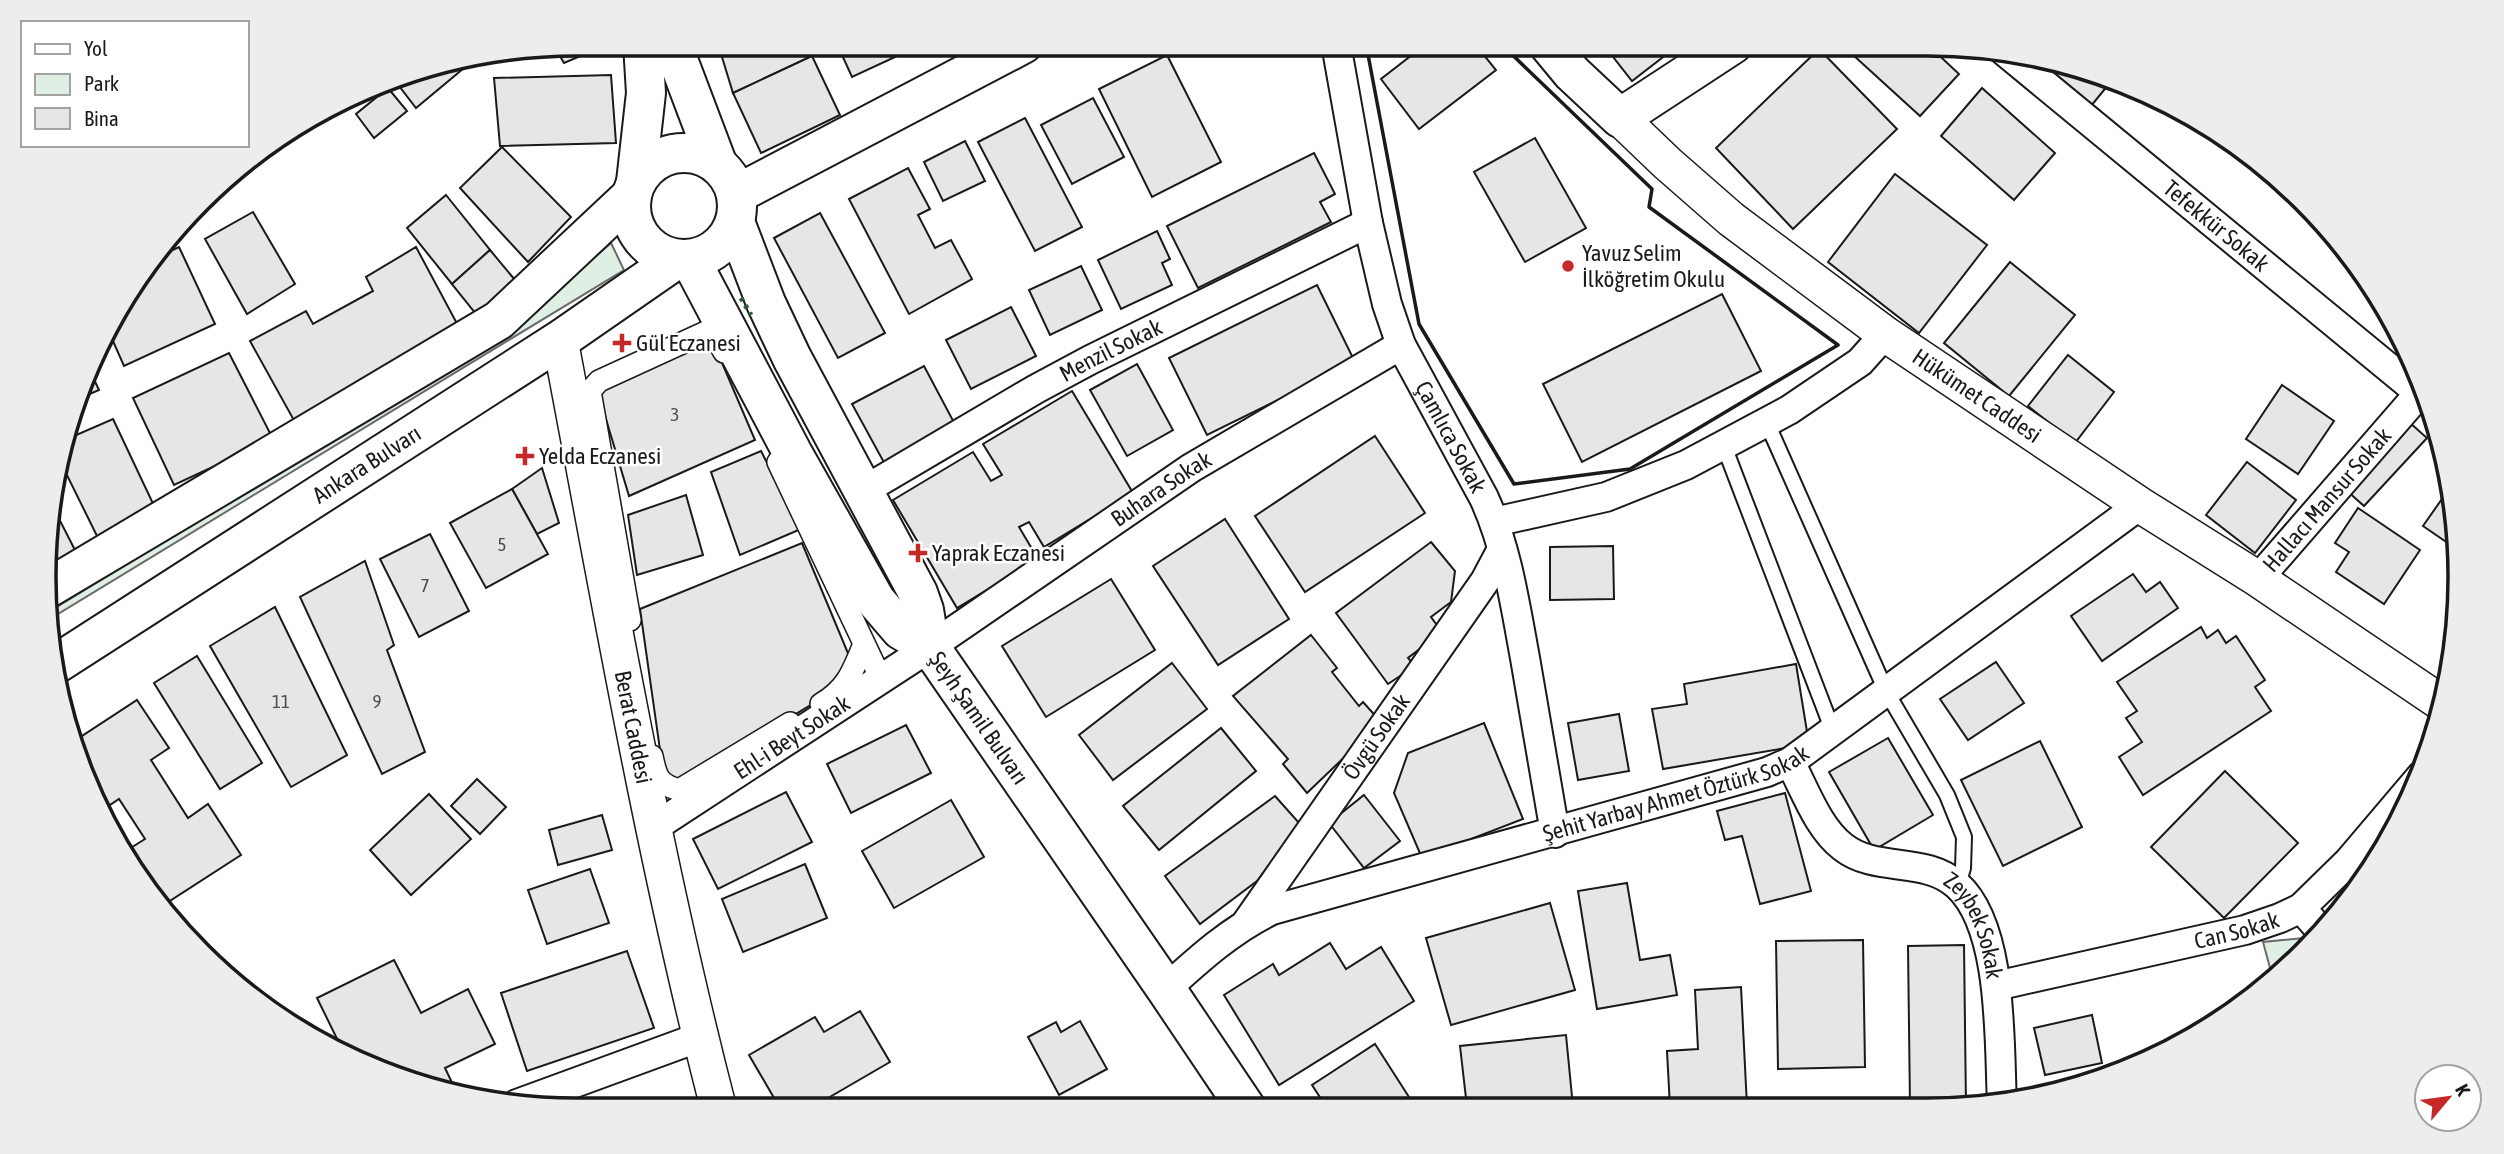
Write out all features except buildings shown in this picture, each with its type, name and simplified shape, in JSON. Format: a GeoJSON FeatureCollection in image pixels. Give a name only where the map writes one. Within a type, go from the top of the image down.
{"type":"FeatureCollection","features":[{"type":"Feature","properties":{"kind":"main road"},"geometry":{"type":"LineString","coordinates":[[56,583],[499,320],[634,189],[648,166],[663,157],[682,152],[700,155],[730,193],[729,236],[718,248],[705,256],[684,259],[661,254],[647,244],[634,222],[634,189],[646,93],[644,56]]}},
{"type":"Feature","properties":{"kind":"main road","name":"Şeyh Şamil Bulvarı"},"geometry":{"type":"LineString","coordinates":[[677,56],[730,193],[766,303],[792,358],[918,593],[924,610],[930,647],[1239,1098]]}},
{"type":"Feature","properties":{"kind":"main road"},"geometry":{"type":"LineString","coordinates":[[730,193],[999,56]]}},
{"type":"Feature","properties":{"kind":"main road","name":"Hükümet Caddesi"},"geometry":{"type":"LineString","coordinates":[[1558,56],[1572,74],[1620,118]]}},
{"type":"Feature","properties":{"kind":"main road"},"geometry":{"type":"LineString","coordinates":[[1620,118],[1715,56]]}},
{"type":"Feature","properties":{"kind":"main road"},"geometry":{"type":"LineString","coordinates":[[684,259],[876,601],[901,630],[930,647]]}},
{"type":"Feature","properties":{"kind":"main road","name":"Ankara Bulvarı"},"geometry":{"type":"LineString","coordinates":[[63,659],[684,259]]}},
{"type":"Feature","properties":{"kind":"street","name":"Çamlıca Sokak"},"geometry":{"type":"LineString","coordinates":[[1338,56],[1368,223],[1381,280],[1401,345],[1461,454],[1494,522],[1503,549],[1555,832]]}},
{"type":"Feature","properties":{"kind":"street","name":"Tefekkür Sokak"},"geometry":{"type":"LineString","coordinates":[[2021,65],[2410,382]]}},
{"type":"Feature","properties":{"kind":"street","name":"Hükümet Caddesi"},"geometry":{"type":"LineString","coordinates":[[1620,118],[1731,219],[1885,334],[2433,698]]}},
{"type":"Feature","properties":{"kind":"street","name":"Menzil Sokak"},"geometry":{"type":"LineString","coordinates":[[863,491],[1090,360],[1368,223]]}},
{"type":"Feature","properties":{"kind":"street"},"geometry":{"type":"LineString","coordinates":[[864,644],[851,675],[838,694],[679,790],[666,786],[655,774],[590,391],[599,381],[706,332],[718,339],[881,679]]}},
{"type":"Feature","properties":{"kind":"street"},"geometry":{"type":"LineString","coordinates":[[1494,522],[1606,497],[1686,465],[1789,410],[1860,362],[1885,334]]}},
{"type":"Feature","properties":{"kind":"street","name":"Berat Caddesi"},"geometry":{"type":"LineString","coordinates":[[560,340],[653,828],[716,1098]]}},
{"type":"Feature","properties":{"kind":"street","name":"Buhara Sokak"},"geometry":{"type":"LineString","coordinates":[[930,647],[1191,468],[1401,345]]}},
{"type":"Feature","properties":{"kind":"street","name":"Hallacı Mansur Sokak"},"geometry":{"type":"LineString","coordinates":[[2258,579],[2417,402]]}},
{"type":"Feature","properties":{"kind":"street","name":"Şehit Yarbay Ahmet Öztürk Sokak"},"geometry":{"type":"LineString","coordinates":[[1166,989],[1213,946],[1246,923],[1272,910],[1767,772],[1790,762],[2140,505]]}},
{"type":"Feature","properties":{"kind":"street","name":"Övgü Sokak"},"geometry":{"type":"LineString","coordinates":[[1246,923],[1485,581],[1503,549]]}},
{"type":"Feature","properties":{"kind":"street","name":"Ehl-i Beyt Sokak"},"geometry":{"type":"LineString","coordinates":[[653,828],[930,647]]}},
{"type":"Feature","properties":{"kind":"street","name":"Zeybek Sokak"},"geometry":{"type":"LineString","coordinates":[[1790,762],[1828,832],[1842,847],[1858,857],[1943,875],[1958,885],[1972,902],[1983,924],[1996,986],[2001,1093]]}},
{"type":"Feature","properties":{"kind":"street","name":"Can Sokak"},"geometry":{"type":"LineString","coordinates":[[1996,986],[2245,930],[2280,918],[2301,908],[2348,862],[2393,809]]}},
{"type":"Feature","properties":{"kind":"street"},"geometry":{"type":"LineString","coordinates":[[2301,908],[2315,925]]}},
{"type":"Feature","properties":{"kind":"street"},"geometry":{"type":"LineString","coordinates":[[537,1097],[700,1037]]}},
{"type":"Feature","properties":{"kind":"lane"},"geometry":{"type":"LineString","coordinates":[[1767,423],[1886,691],[1947,795],[1964,837],[1963,868],[1958,885]]}},
{"type":"Feature","properties":{"kind":"lane"},"geometry":{"type":"LineString","coordinates":[[1724,446],[1833,731]]}},
{"type":"Feature","properties":{"kind":"green space"},"geometry":{"type":"Polygon","coordinates":[[[611,243],[624,270],[57,614],[57,607],[476,350],[556,290],[611,243]]]}},
{"type":"Feature","properties":{"kind":"green space"},"geometry":{"type":"Polygon","coordinates":[[[2302,938],[2270,969],[2263,942],[2302,938]]]}},
{"type":"Feature","properties":{"kind":"hedge"},"geometry":{"type":"LineString","coordinates":[[741,298],[751,315]]}},
{"type":"Feature","properties":{"kind":"wall"},"geometry":{"type":"LineString","coordinates":[[1368,56],[1419,324],[1514,484],[1630,469],[1838,345],[1649,207],[1652,189],[1513,56]]}},
{"type":"Feature","properties":{"kind":"place","name":"Yavuz Selim İlköğretim Okulu"},"geometry":{"type":"Point","coordinates":[1568,266]}},
{"type":"Feature","properties":{"kind":"place","name":"Gül Eczanesi"},"geometry":{"type":"Point","coordinates":[622,343]}},
{"type":"Feature","properties":{"kind":"place","name":"Yelda Eczanesi"},"geometry":{"type":"Point","coordinates":[525,456]}},
{"type":"Feature","properties":{"kind":"place","name":"Yaprak Eczanesi"},"geometry":{"type":"Point","coordinates":[918,553]}}]}
